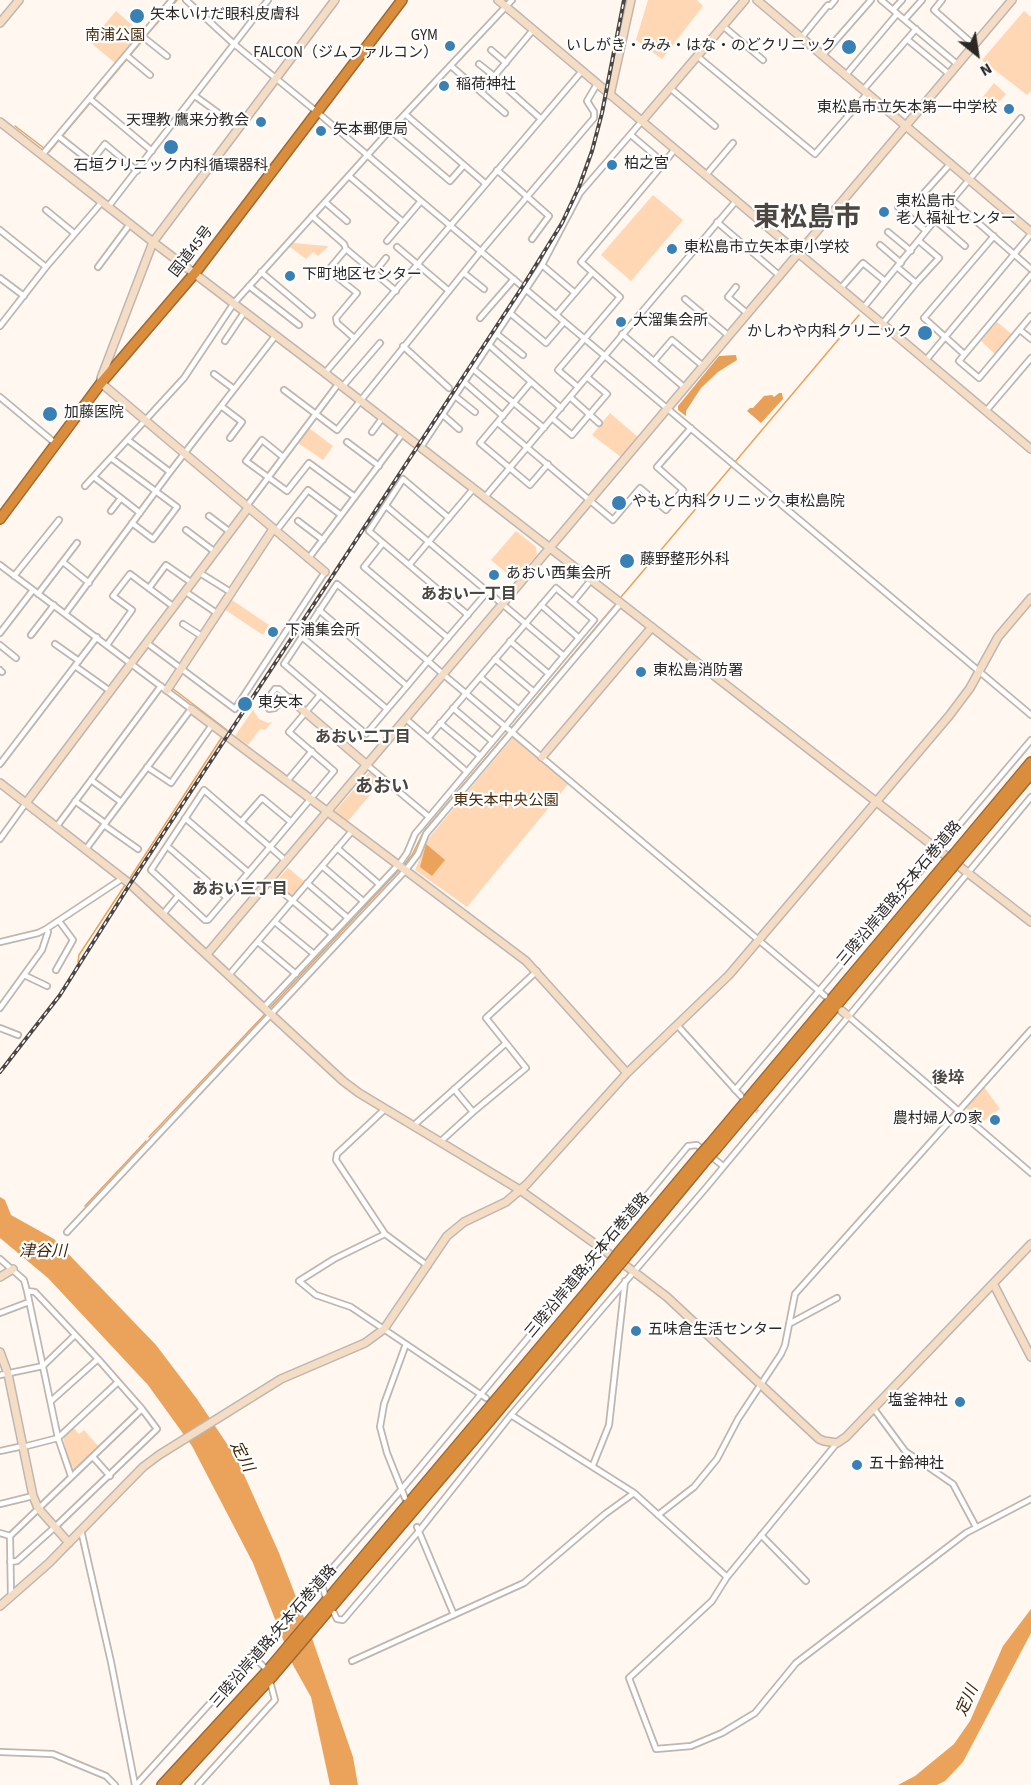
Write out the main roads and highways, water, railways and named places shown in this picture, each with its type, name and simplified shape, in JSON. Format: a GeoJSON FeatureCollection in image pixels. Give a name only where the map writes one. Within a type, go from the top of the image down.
{"type":"FeatureCollection","features":[{"type":"Feature","properties":{"kind":"highway","name":"国道45号"},"geometry":{"type":"LineString","coordinates":[[0,519],[101,383],[195,273],[402,0]]}},
{"type":"Feature","properties":{"kind":"highway","name":"三陸沿岸道路;矢本石巻道路"},"geometry":{"type":"LineString","coordinates":[[958,855],[1031,762]]}},
{"type":"Feature","properties":{"kind":"highway","name":"三陸沿岸道路;矢本石巻道路"},"geometry":{"type":"LineString","coordinates":[[173,1785],[269,1675],[948,866],[1031,774]]}},
{"type":"Feature","properties":{"kind":"highway","name":"三陸沿岸道路;矢本石巻道路"},"geometry":{"type":"LineString","coordinates":[[162,1785],[269,1675]]}},
{"type":"Feature","properties":{"kind":"water"},"geometry":{"type":"Polygon","coordinates":[[[426,844],[445,860],[432,876],[420,867],[426,844]]]}},
{"type":"Feature","properties":{"kind":"water","name":"津谷川"},"geometry":{"type":"Polygon","coordinates":[[[0,1197],[5,1200],[11,1215],[54,1239],[156,1345],[197,1399],[237,1459],[279,1553],[313,1641],[353,1757],[358,1785],[330,1785],[311,1697],[293,1665],[253,1563],[192,1446],[148,1385],[48,1278],[0,1238],[0,1197]]]}},
{"type":"Feature","properties":{"kind":"water"},"geometry":{"type":"Polygon","coordinates":[[[1031,1609],[1031,1633],[963,1762],[945,1781],[937,1785],[898,1785],[915,1776],[954,1744],[970,1721],[1003,1646],[1031,1609]]]}},
{"type":"Feature","properties":{"kind":"waterway"},"geometry":{"type":"LineString","coordinates":[[146,36],[177,0]]}},
{"type":"Feature","properties":{"kind":"waterway"},"geometry":{"type":"LineString","coordinates":[[15,126],[49,152],[143,40]]}},
{"type":"Feature","properties":{"kind":"waterway"},"geometry":{"type":"LineString","coordinates":[[735,462],[859,315]]}},
{"type":"Feature","properties":{"kind":"waterway"},"geometry":{"type":"LineString","coordinates":[[621,597],[732,466]]}},
{"type":"Feature","properties":{"kind":"waterway"},"geometry":{"type":"LineString","coordinates":[[512,727],[614,606]]}},
{"type":"Feature","properties":{"kind":"waterway"},"geometry":{"type":"LineString","coordinates":[[172,688],[227,730]]}},
{"type":"Feature","properties":{"kind":"waterway"},"geometry":{"type":"LineString","coordinates":[[404,865],[412,855],[424,831],[507,733]]}},
{"type":"Feature","properties":{"kind":"waterway"},"geometry":{"type":"LineString","coordinates":[[130,878],[222,737]]}},
{"type":"Feature","properties":{"kind":"waterway"},"geometry":{"type":"LineString","coordinates":[[270,1008],[398,871]]}},
{"type":"Feature","properties":{"kind":"waterway"},"geometry":{"type":"LineString","coordinates":[[78,962],[79,955],[125,885]]}},
{"type":"Feature","properties":{"kind":"waterway"},"geometry":{"type":"LineString","coordinates":[[149,1137],[264,1015]]}},
{"type":"Feature","properties":{"kind":"waterway"},"geometry":{"type":"LineString","coordinates":[[85,1206],[146,1141]]}},
{"type":"Feature","properties":{"kind":"tunnel"},"geometry":{"type":"LineString","coordinates":[[741,1096],[758,1112]]}},
{"type":"Feature","properties":{"kind":"railway"},"geometry":{"type":"LineString","coordinates":[[0,1072],[60,995],[130,884],[523,286],[562,223],[579,187],[592,151],[602,113],[624,0]]}},
{"type":"Feature","properties":{"kind":"place","name":"矢本いけだ眼科皮膚科"},"geometry":{"type":"Point","coordinates":[137,16]}},
{"type":"Feature","properties":{"kind":"place","name":"GYM FALCON（ジムファルコン）"},"geometry":{"type":"Point","coordinates":[450,46]}},
{"type":"Feature","properties":{"kind":"place","name":"いしがき・みみ・はな・のどクリニック"},"geometry":{"type":"Point","coordinates":[849,47]}},
{"type":"Feature","properties":{"kind":"place","name":"稲荷神社"},"geometry":{"type":"Point","coordinates":[444,86]}},
{"type":"Feature","properties":{"kind":"place","name":"東松島市立矢本第一中学校"},"geometry":{"type":"Point","coordinates":[1009,109]}},
{"type":"Feature","properties":{"kind":"place","name":"天理教 鷹来分教会"},"geometry":{"type":"Point","coordinates":[261,122]}},
{"type":"Feature","properties":{"kind":"place","name":"矢本郵便局"},"geometry":{"type":"Point","coordinates":[321,131]}},
{"type":"Feature","properties":{"kind":"place","name":"石垣クリニック内科循環器科"},"geometry":{"type":"Point","coordinates":[171,147]}},
{"type":"Feature","properties":{"kind":"place","name":"柏之宮"},"geometry":{"type":"Point","coordinates":[612,165]}},
{"type":"Feature","properties":{"kind":"place","name":"東松島市 老人福祉センター"},"geometry":{"type":"Point","coordinates":[884,212]}},
{"type":"Feature","properties":{"kind":"place","name":"東松島市立矢本東小学校"},"geometry":{"type":"Point","coordinates":[672,249]}},
{"type":"Feature","properties":{"kind":"place","name":"下町地区センター"},"geometry":{"type":"Point","coordinates":[290,276]}},
{"type":"Feature","properties":{"kind":"place","name":"大溜集会所"},"geometry":{"type":"Point","coordinates":[621,322]}},
{"type":"Feature","properties":{"kind":"place","name":"かしわや内科クリニック"},"geometry":{"type":"Point","coordinates":[925,333]}},
{"type":"Feature","properties":{"kind":"place","name":"加藤医院"},"geometry":{"type":"Point","coordinates":[50,414]}},
{"type":"Feature","properties":{"kind":"place","name":"やもと内科クリニック 東松島院"},"geometry":{"type":"Point","coordinates":[619,503]}},
{"type":"Feature","properties":{"kind":"place","name":"藤野整形外科"},"geometry":{"type":"Point","coordinates":[627,561]}},
{"type":"Feature","properties":{"kind":"place","name":"あおい西集会所"},"geometry":{"type":"Point","coordinates":[494,575]}},
{"type":"Feature","properties":{"kind":"place","name":"下浦集会所"},"geometry":{"type":"Point","coordinates":[273,632]}},
{"type":"Feature","properties":{"kind":"place","name":"東松島消防署"},"geometry":{"type":"Point","coordinates":[641,672]}},
{"type":"Feature","properties":{"kind":"place","name":"東矢本"},"geometry":{"type":"Point","coordinates":[245,704]}},
{"type":"Feature","properties":{"kind":"place","name":"農村婦人の家"},"geometry":{"type":"Point","coordinates":[995,1120]}},
{"type":"Feature","properties":{"kind":"place","name":"五味倉生活センター"},"geometry":{"type":"Point","coordinates":[636,1331]}},
{"type":"Feature","properties":{"kind":"place","name":"塩釜神社"},"geometry":{"type":"Point","coordinates":[960,1402]}},
{"type":"Feature","properties":{"kind":"place","name":"五十鈴神社"},"geometry":{"type":"Point","coordinates":[857,1465]}},
{"type":"Feature","properties":{"kind":"district","name":"東松島市"},"geometry":{"type":"Point","coordinates":[807,220]}},
{"type":"Feature","properties":{"kind":"district","name":"あおい一丁目"},"geometry":{"type":"Point","coordinates":[469,595]}},
{"type":"Feature","properties":{"kind":"district","name":"あおい二丁目"},"geometry":{"type":"Point","coordinates":[363,738]}},
{"type":"Feature","properties":{"kind":"district","name":"あおい"},"geometry":{"type":"Point","coordinates":[382,788]}},
{"type":"Feature","properties":{"kind":"district","name":"あおい三丁目"},"geometry":{"type":"Point","coordinates":[240,890]}},
{"type":"Feature","properties":{"kind":"district","name":"後埣"},"geometry":{"type":"Point","coordinates":[948,1079]}},
{"type":"Feature","properties":{"kind":"park label","name":"南浦公園"},"geometry":{"type":"Point","coordinates":[115,37]}},
{"type":"Feature","properties":{"kind":"park label","name":"東矢本中央公園"},"geometry":{"type":"Point","coordinates":[506,802]}},
{"type":"Feature","properties":{"kind":"water label","name":"定川"},"geometry":{"type":"Point","coordinates":[241,1457]}},
{"type":"Feature","properties":{"kind":"water label","name":"定川"},"geometry":{"type":"Point","coordinates":[968,1701]}}]}
